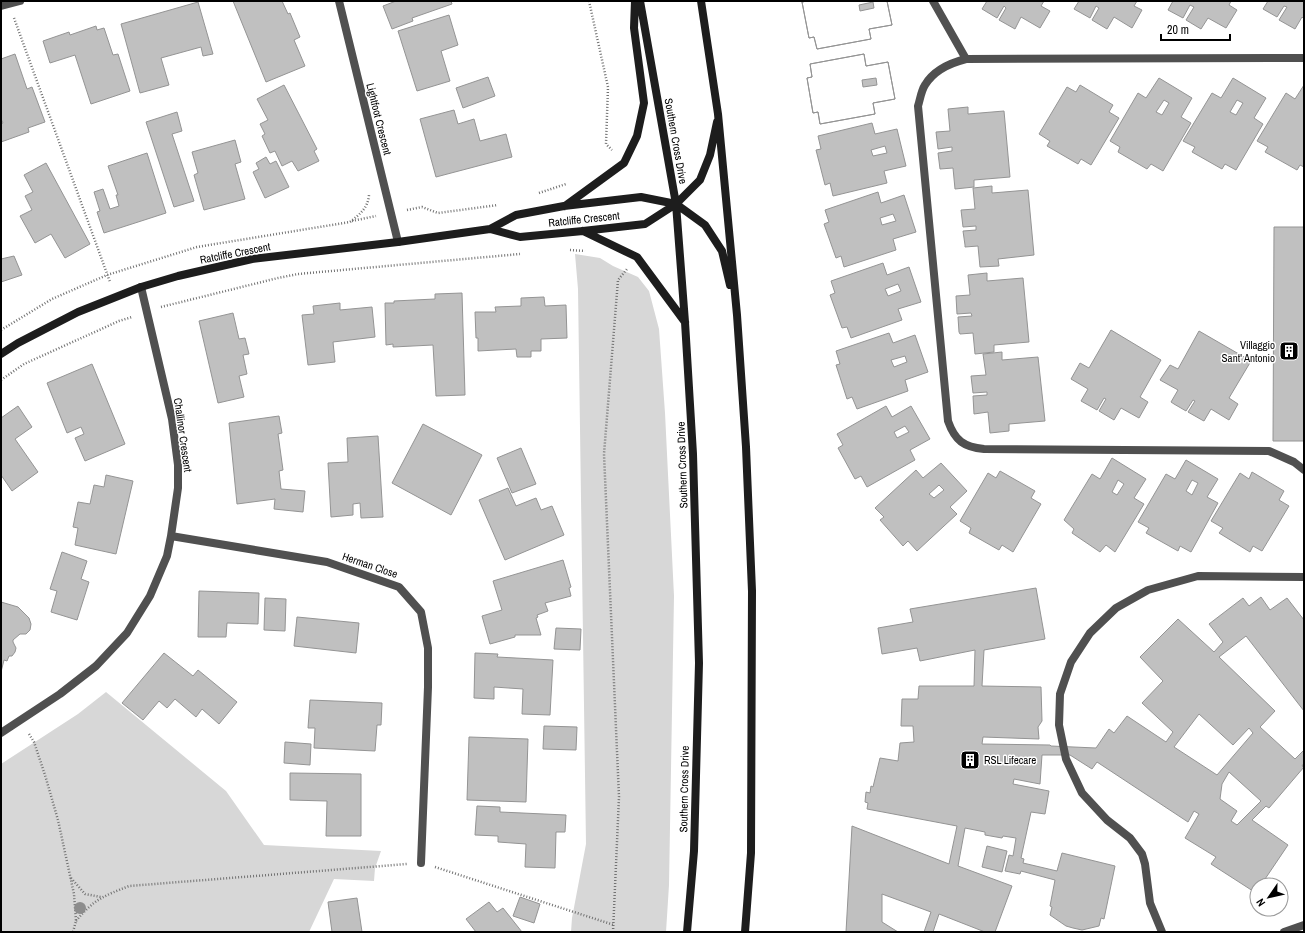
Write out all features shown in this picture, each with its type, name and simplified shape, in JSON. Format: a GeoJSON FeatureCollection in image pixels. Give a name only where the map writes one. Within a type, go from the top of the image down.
{"type":"FeatureCollection","features":[{"type":"Feature","properties":{"kind":"main road"},"geometry":{"type":"LineString","coordinates":[[564,206],[624,164],[637,136],[644,103],[634,28],[635,1]]}},
{"type":"Feature","properties":{"kind":"main road","name":"Southern Cross Drive"},"geometry":{"type":"LineString","coordinates":[[640,1],[676,204],[693,454],[699,662],[694,851],[687,932]]}},
{"type":"Feature","properties":{"kind":"main road"},"geometry":{"type":"LineString","coordinates":[[701,1],[718,114],[737,315],[746,447],[752,591],[751,853],[745,932]]}},
{"type":"Feature","properties":{"kind":"main road","name":"Ratcliffe Crescent"},"geometry":{"type":"LineString","coordinates":[[490,229],[520,237],[645,224],[676,204],[700,180],[710,155],[718,114]]}},
{"type":"Feature","properties":{"kind":"main road","name":"Ratcliffe Crescent"},"geometry":{"type":"LineString","coordinates":[[1,354],[18,343],[78,312],[141,287],[178,276],[252,259],[398,242],[490,229],[516,215],[564,206],[641,197],[676,204],[705,225],[722,251],[737,315]]}},
{"type":"Feature","properties":{"kind":"main road"},"geometry":{"type":"LineString","coordinates":[[583,231],[637,257],[685,322]]}},
{"type":"Feature","properties":{"kind":"street"},"geometry":{"type":"LineString","coordinates":[[5,5],[20,1]]}},
{"type":"Feature","properties":{"kind":"street","name":"Lightfoot Crescent"},"geometry":{"type":"LineString","coordinates":[[339,1],[398,242]]}},
{"type":"Feature","properties":{"kind":"street"},"geometry":{"type":"LineString","coordinates":[[933,1],[966,59]]}},
{"type":"Feature","properties":{"kind":"street"},"geometry":{"type":"LineString","coordinates":[[1304,58],[966,59],[952,62],[933,75],[924,86],[918,106],[948,421],[952,433],[960,442],[972,447],[984,449],[1269,451],[1294,462],[1304,470]]}},
{"type":"Feature","properties":{"kind":"street","name":"Challinor Crescent"},"geometry":{"type":"LineString","coordinates":[[1,733],[60,694],[96,666],[126,633],[150,596],[166,556],[172,536],[178,488],[178,465],[172,419],[141,287]]}},
{"type":"Feature","properties":{"kind":"street","name":"Herman Close"},"geometry":{"type":"LineString","coordinates":[[172,536],[327,562],[399,587],[421,612],[428,648],[428,687],[421,863]]}},
{"type":"Feature","properties":{"kind":"street"},"geometry":{"type":"LineString","coordinates":[[1162,932],[1150,903],[1145,864],[1142,854],[1130,838],[1107,820],[1082,793],[1066,759],[1059,725],[1060,694],[1071,662],[1090,633],[1116,608],[1148,590],[1198,576],[1304,577]]}},
{"type":"Feature","properties":{"kind":"street"},"geometry":{"type":"LineString","coordinates":[[1284,932],[1304,925]]}},
{"type":"Feature","properties":{"kind":"path"},"geometry":{"type":"LineString","coordinates":[[589,1],[608,87],[606,144]]}},
{"type":"Feature","properties":{"kind":"path"},"geometry":{"type":"LineString","coordinates":[[5,5],[115,297]]}},
{"type":"Feature","properties":{"kind":"path"},"geometry":{"type":"LineString","coordinates":[[532,195],[568,183]]}},
{"type":"Feature","properties":{"kind":"path"},"geometry":{"type":"LineString","coordinates":[[1,330],[52,299],[107,275],[197,247],[350,222],[362,213],[368,202],[369,188]]}},
{"type":"Feature","properties":{"kind":"path"},"geometry":{"type":"LineString","coordinates":[[422,207],[438,213],[504,205]]}},
{"type":"Feature","properties":{"kind":"path"},"geometry":{"type":"LineString","coordinates":[[565,250],[587,252]]}},
{"type":"Feature","properties":{"kind":"path"},"geometry":{"type":"LineString","coordinates":[[175,303],[298,274],[526,254]]}},
{"type":"Feature","properties":{"kind":"path"},"geometry":{"type":"LineString","coordinates":[[621,265],[627,269]]}},
{"type":"Feature","properties":{"kind":"path"},"geometry":{"type":"LineString","coordinates":[[613,932],[619,796],[604,454],[618,280]]}},
{"type":"Feature","properties":{"kind":"path"},"geometry":{"type":"LineString","coordinates":[[1,380],[24,364],[119,321]]}},
{"type":"Feature","properties":{"kind":"path"},"geometry":{"type":"LineString","coordinates":[[20,720],[34,742],[58,820],[74,894],[76,921],[73,932]]}},
{"type":"Feature","properties":{"kind":"path"},"geometry":{"type":"LineString","coordinates":[[76,921],[87,908],[102,897],[129,886],[421,863],[614,925]]}},
{"type":"Feature","properties":{"kind":"path"},"geometry":{"type":"LineString","coordinates":[[70,877],[85,894],[102,897]]}},
{"type":"Feature","properties":{"kind":"shaded area"},"geometry":{"type":"Polygon","coordinates":[[[575,254],[600,258],[613,266],[638,277],[649,291],[659,329],[665,413],[674,596],[669,885],[666,932],[571,932],[572,918],[586,844],[578,289],[575,254]]]}},
{"type":"Feature","properties":{"kind":"shaded area"},"geometry":{"type":"Polygon","coordinates":[[[106,692],[226,791],[264,845],[381,851],[375,868],[374,881],[334,879],[309,932],[1,932],[1,764],[78,714],[106,692]]]}},
{"type":"Feature","properties":{"kind":"building"},"geometry":{"type":"Polygon","coordinates":[[[233,1],[282,1],[288,14],[290,13],[300,37],[294,40],[305,66],[266,82],[233,1]]]}},
{"type":"Feature","properties":{"kind":"building"},"geometry":{"type":"Polygon","coordinates":[[[396,1],[451,1],[452,4],[412,18],[413,21],[392,29],[383,6],[396,1]]]}},
{"type":"Feature","properties":{"kind":"building"},"geometry":{"type":"Polygon","coordinates":[[[887,1],[892,25],[869,29],[871,39],[817,49],[814,37],[809,38],[802,2],[887,1]],[[873,2],[859,5],[860,11],[874,8],[873,2]]]}},
{"type":"Feature","properties":{"kind":"building"},"geometry":{"type":"Polygon","coordinates":[[[887,1],[892,25],[869,29],[871,39],[817,49],[814,37],[809,38],[802,2],[887,1]]]}},
{"type":"Feature","properties":{"kind":"building"},"geometry":{"type":"Polygon","coordinates":[[[987,1],[1044,1],[1041,6],[1050,11],[1040,28],[1021,17],[1015,29],[999,20],[1006,8],[1004,6],[997,18],[982,9],[987,1]]]}},
{"type":"Feature","properties":{"kind":"building"},"geometry":{"type":"Polygon","coordinates":[[[1079,1],[1137,1],[1134,6],[1142,10],[1132,28],[1114,17],[1107,29],[1092,20],[1099,8],[1096,6],[1090,18],[1074,9],[1079,1]]]}},
{"type":"Feature","properties":{"kind":"building"},"geometry":{"type":"Polygon","coordinates":[[[1173,1],[1231,1],[1229,5],[1237,10],[1226,28],[1208,18],[1201,29],[1186,20],[1194,7],[1190,5],[1183,18],[1168,10],[1173,1]]]}},
{"type":"Feature","properties":{"kind":"building"},"geometry":{"type":"Polygon","coordinates":[[[1268,1],[1304,1],[1304,19],[1302,17],[1295,29],[1279,20],[1287,7],[1284,6],[1277,17],[1263,9],[1268,1]]]}},
{"type":"Feature","properties":{"kind":"building"},"geometry":{"type":"Polygon","coordinates":[[[198,2],[213,54],[203,56],[201,47],[161,58],[169,85],[140,93],[121,24],[198,2]]]}},
{"type":"Feature","properties":{"kind":"building"},"geometry":{"type":"Polygon","coordinates":[[[449,15],[458,45],[441,51],[450,81],[417,91],[398,31],[449,15]]]}},
{"type":"Feature","properties":{"kind":"building"},"geometry":{"type":"Polygon","coordinates":[[[96,26],[97,30],[104,28],[113,55],[118,54],[130,91],[91,104],[75,55],[50,63],[43,41],[69,32],[70,35],[96,26]]]}},
{"type":"Feature","properties":{"kind":"building"},"geometry":{"type":"Polygon","coordinates":[[[15,54],[27,89],[32,87],[45,122],[28,128],[29,132],[1,142],[1,124],[3,123],[1,119],[1,59],[15,54]]]}},
{"type":"Feature","properties":{"kind":"building"},"geometry":{"type":"Polygon","coordinates":[[[864,54],[866,66],[888,62],[895,99],[873,103],[875,114],[820,124],[818,112],[813,113],[807,78],[812,77],[810,64],[864,54]],[[876,78],[862,80],[863,87],[877,85],[876,78]]]}},
{"type":"Feature","properties":{"kind":"building"},"geometry":{"type":"Polygon","coordinates":[[[864,54],[866,66],[888,62],[895,99],[873,103],[875,114],[820,124],[818,112],[813,113],[807,78],[812,77],[810,64],[864,54]]]}},
{"type":"Feature","properties":{"kind":"building"},"geometry":{"type":"Polygon","coordinates":[[[488,77],[495,96],[463,108],[456,88],[488,77]]]}},
{"type":"Feature","properties":{"kind":"building"},"geometry":{"type":"Polygon","coordinates":[[[1159,78],[1192,98],[1181,117],[1191,123],[1163,171],[1151,164],[1147,169],[1118,152],[1120,147],[1110,141],[1138,93],[1146,98],[1159,78]],[[1164,100],[1156,112],[1162,115],[1169,103],[1164,100]]]}},
{"type":"Feature","properties":{"kind":"building"},"geometry":{"type":"Polygon","coordinates":[[[1233,78],[1266,98],[1254,118],[1263,124],[1236,170],[1225,164],[1222,169],[1192,152],[1195,147],[1183,141],[1212,93],[1221,98],[1233,78]],[[1237,100],[1230,112],[1236,115],[1243,103],[1237,100]]]}},
{"type":"Feature","properties":{"kind":"building"},"geometry":{"type":"Polygon","coordinates":[[[284,85],[317,149],[314,151],[319,161],[298,171],[292,161],[282,166],[275,151],[270,153],[262,136],[265,134],[260,124],[268,120],[257,99],[284,85]]]}},
{"type":"Feature","properties":{"kind":"building"},"geometry":{"type":"Polygon","coordinates":[[[1080,85],[1113,105],[1109,112],[1119,118],[1091,165],[1081,159],[1078,164],[1047,146],[1050,141],[1039,134],[1067,87],[1076,92],[1080,85]]]}},
{"type":"Feature","properties":{"kind":"building"},"geometry":{"type":"Polygon","coordinates":[[[1304,85],[1304,167],[1300,165],[1297,170],[1265,152],[1268,147],[1257,141],[1286,93],[1295,99],[1304,85]]]}},
{"type":"Feature","properties":{"kind":"building"},"geometry":{"type":"Polygon","coordinates":[[[968,107],[968,114],[1004,111],[1010,177],[974,180],[974,187],[955,189],[953,168],[940,169],[938,153],[952,151],[952,147],[938,149],[936,132],[950,131],[948,109],[968,107]]]}},
{"type":"Feature","properties":{"kind":"building"},"geometry":{"type":"Polygon","coordinates":[[[454,110],[458,124],[474,119],[480,141],[506,134],[512,157],[436,177],[420,119],[454,110]]]}},
{"type":"Feature","properties":{"kind":"building"},"geometry":{"type":"Polygon","coordinates":[[[177,112],[182,131],[172,134],[194,201],[174,207],[146,122],[177,112]]]}},
{"type":"Feature","properties":{"kind":"building"},"geometry":{"type":"Polygon","coordinates":[[[872,123],[875,134],[897,129],[906,166],[884,171],[887,183],[833,196],[830,183],[825,185],[816,150],[821,149],[818,136],[872,123]],[[885,146],[871,150],[873,156],[887,153],[885,146]]]}},
{"type":"Feature","properties":{"kind":"building"},"geometry":{"type":"Polygon","coordinates":[[[235,140],[241,162],[235,164],[245,199],[204,210],[194,175],[198,173],[192,152],[235,140]]]}},
{"type":"Feature","properties":{"kind":"building"},"geometry":{"type":"Polygon","coordinates":[[[147,153],[166,213],[104,233],[97,212],[100,211],[94,192],[103,189],[110,209],[119,206],[116,195],[118,195],[108,166],[147,153]]]}},
{"type":"Feature","properties":{"kind":"building"},"geometry":{"type":"Polygon","coordinates":[[[266,157],[270,164],[276,161],[289,187],[265,198],[253,172],[259,169],[256,163],[266,157]]]}},
{"type":"Feature","properties":{"kind":"building"},"geometry":{"type":"Polygon","coordinates":[[[46,163],[90,244],[65,258],[51,234],[35,243],[20,216],[32,210],[25,196],[33,192],[24,175],[46,163]]]}},
{"type":"Feature","properties":{"kind":"building"},"geometry":{"type":"Polygon","coordinates":[[[992,186],[992,193],[1028,190],[1034,255],[998,259],[999,266],[980,267],[978,246],[965,247],[963,231],[976,230],[976,226],[963,227],[961,210],[975,209],[973,188],[992,186]]]}},
{"type":"Feature","properties":{"kind":"building"},"geometry":{"type":"Polygon","coordinates":[[[878,192],[881,203],[904,195],[916,232],[893,239],[896,250],[844,267],[841,256],[836,258],[824,224],[829,222],[825,210],[878,192]],[[893,214],[880,218],[882,225],[896,221],[893,214]]]}},
{"type":"Feature","properties":{"kind":"building","name":"Villaggio Sant' Antonio"},"geometry":{"type":"Polygon","coordinates":[[[1274,227],[1304,227],[1304,441],[1273,441],[1274,227]]]}},
{"type":"Feature","properties":{"kind":"building"},"geometry":{"type":"Polygon","coordinates":[[[14,256],[22,275],[1,282],[1,259],[14,256]]]}},
{"type":"Feature","properties":{"kind":"building"},"geometry":{"type":"Polygon","coordinates":[[[883,263],[887,275],[909,267],[921,302],[898,309],[902,320],[851,338],[847,327],[842,328],[830,295],[835,293],[831,281],[883,263]],[[898,284],[885,289],[888,296],[901,291],[898,284]]]}},
{"type":"Feature","properties":{"kind":"building"},"geometry":{"type":"Polygon","coordinates":[[[987,273],[987,281],[1023,278],[1029,342],[994,345],[994,352],[975,354],[973,333],[960,334],[959,332],[958,317],[972,316],[971,313],[957,314],[956,296],[970,295],[968,275],[987,273]]]}},
{"type":"Feature","properties":{"kind":"building"},"geometry":{"type":"Polygon","coordinates":[[[462,293],[465,395],[436,396],[433,345],[393,347],[393,344],[386,345],[385,303],[394,303],[394,301],[435,299],[435,294],[462,293]]]}},
{"type":"Feature","properties":{"kind":"building"},"geometry":{"type":"Polygon","coordinates":[[[544,297],[545,306],[566,305],[567,338],[541,339],[541,351],[531,351],[531,357],[517,357],[516,349],[478,351],[475,312],[496,312],[495,307],[521,306],[521,298],[544,297]]]}},
{"type":"Feature","properties":{"kind":"building"},"geometry":{"type":"Polygon","coordinates":[[[340,303],[340,310],[372,307],[375,337],[333,342],[335,362],[308,365],[302,315],[314,314],[313,306],[340,303]]]}},
{"type":"Feature","properties":{"kind":"building"},"geometry":{"type":"Polygon","coordinates":[[[233,313],[239,339],[245,338],[249,354],[243,355],[247,374],[239,376],[244,397],[218,403],[199,321],[233,313]]]}},
{"type":"Feature","properties":{"kind":"building"},"geometry":{"type":"Polygon","coordinates":[[[1111,330],[1161,360],[1140,397],[1148,402],[1139,418],[1121,408],[1114,420],[1099,411],[1106,399],[1104,398],[1097,410],[1081,401],[1088,389],[1071,379],[1080,363],[1089,368],[1111,330]]]}},
{"type":"Feature","properties":{"kind":"building"},"geometry":{"type":"Polygon","coordinates":[[[1199,331],[1251,361],[1229,398],[1238,404],[1229,420],[1211,409],[1204,421],[1202,420],[1188,412],[1195,401],[1193,400],[1186,411],[1171,402],[1178,390],[1160,380],[1170,365],[1178,369],[1199,331]]]}},
{"type":"Feature","properties":{"kind":"building"},"geometry":{"type":"Polygon","coordinates":[[[889,333],[893,343],[915,335],[928,372],[905,380],[908,391],[857,409],[852,397],[847,399],[836,365],[840,364],[836,351],[889,333]],[[905,356],[891,360],[894,367],[907,362],[905,356]]]}},
{"type":"Feature","properties":{"kind":"building"},"geometry":{"type":"Polygon","coordinates":[[[1002,352],[1002,360],[1038,357],[1045,421],[1009,424],[1009,431],[990,433],[988,412],[974,414],[973,396],[987,395],[987,392],[973,393],[971,376],[986,375],[983,354],[1002,352]]]}},
{"type":"Feature","properties":{"kind":"building"},"geometry":{"type":"Polygon","coordinates":[[[92,364],[125,444],[85,461],[75,438],[84,434],[81,427],[67,433],[47,383],[92,364]]]}},
{"type":"Feature","properties":{"kind":"building"},"geometry":{"type":"Polygon","coordinates":[[[18,406],[32,427],[15,439],[38,472],[12,491],[1,475],[1,418],[18,406]]]}},
{"type":"Feature","properties":{"kind":"building"},"geometry":{"type":"Polygon","coordinates":[[[886,406],[892,417],[911,406],[930,439],[910,450],[915,460],[867,487],[861,476],[855,479],[838,448],[843,445],[837,434],[886,406]],[[905,426],[894,432],[897,438],[909,432],[905,426]]]}},
{"type":"Feature","properties":{"kind":"building"},"geometry":{"type":"Polygon","coordinates":[[[279,416],[282,433],[278,434],[283,470],[279,471],[281,489],[305,491],[303,512],[274,509],[275,499],[237,504],[229,423],[279,416]]]}},
{"type":"Feature","properties":{"kind":"building"},"geometry":{"type":"Polygon","coordinates":[[[423,424],[482,455],[451,515],[392,483],[423,424]]]}},
{"type":"Feature","properties":{"kind":"building"},"geometry":{"type":"Polygon","coordinates":[[[378,436],[383,517],[361,518],[360,503],[353,504],[353,515],[331,517],[328,463],[348,462],[347,438],[378,436]]]}},
{"type":"Feature","properties":{"kind":"building"},"geometry":{"type":"Polygon","coordinates":[[[521,448],[536,484],[512,493],[497,458],[521,448]]]}},
{"type":"Feature","properties":{"kind":"building"},"geometry":{"type":"Polygon","coordinates":[[[1112,458],[1146,479],[1134,498],[1144,504],[1115,552],[1106,545],[1100,552],[1072,533],[1074,529],[1064,520],[1092,474],[1100,479],[1112,458]],[[1118,480],[1112,492],[1117,495],[1124,484],[1118,480]]]}},
{"type":"Feature","properties":{"kind":"building"},"geometry":{"type":"Polygon","coordinates":[[[1186,460],[1218,479],[1207,497],[1218,503],[1191,552],[1180,546],[1178,551],[1146,533],[1149,528],[1138,522],[1166,474],[1175,479],[1186,460]],[[1192,480],[1186,491],[1192,495],[1198,483],[1192,480]]]}},
{"type":"Feature","properties":{"kind":"building"},"geometry":{"type":"Polygon","coordinates":[[[941,463],[967,491],[950,507],[957,514],[917,551],[908,541],[903,546],[880,520],[884,517],[875,508],[916,470],[923,478],[941,463]],[[939,485],[929,494],[934,498],[944,490],[939,485]]]}},
{"type":"Feature","properties":{"kind":"building"},"geometry":{"type":"Polygon","coordinates":[[[1000,471],[1035,491],[1031,498],[1041,504],[1013,552],[1002,545],[999,550],[969,533],[971,528],[960,521],[988,473],[996,478],[1000,471]]]}},
{"type":"Feature","properties":{"kind":"building"},"geometry":{"type":"Polygon","coordinates":[[[1252,472],[1284,491],[1279,500],[1289,506],[1262,551],[1253,546],[1250,552],[1219,533],[1223,528],[1211,521],[1240,473],[1249,479],[1252,472]]]}},
{"type":"Feature","properties":{"kind":"building"},"geometry":{"type":"Polygon","coordinates":[[[106,475],[133,481],[116,554],[75,545],[78,528],[73,527],[78,502],[90,504],[94,485],[104,487],[106,475]]]}},
{"type":"Feature","properties":{"kind":"building"},"geometry":{"type":"Polygon","coordinates":[[[508,488],[516,506],[536,498],[541,510],[552,506],[564,535],[505,560],[479,500],[508,488]]]}},
{"type":"Feature","properties":{"kind":"building"},"geometry":{"type":"Polygon","coordinates":[[[62,552],[87,561],[81,579],[89,582],[77,620],[51,612],[57,591],[50,589],[62,552]]]}},
{"type":"Feature","properties":{"kind":"building"},"geometry":{"type":"Polygon","coordinates":[[[563,560],[571,587],[569,588],[571,596],[545,603],[548,611],[537,615],[538,617],[536,618],[541,635],[515,635],[515,637],[490,644],[482,616],[502,610],[493,581],[563,560]]]}},
{"type":"Feature","properties":{"kind":"building","name":"RSL Lifecare"},"geometry":{"type":"Polygon","coordinates":[[[1036,588],[1045,639],[984,650],[982,686],[1041,687],[1042,721],[1038,727],[1039,739],[983,737],[982,744],[1050,745],[1096,748],[1109,729],[1114,733],[1127,716],[1166,742],[1173,732],[1142,703],[1163,681],[1140,657],[1178,619],[1214,652],[1223,642],[1209,624],[1243,598],[1249,606],[1261,597],[1270,610],[1287,598],[1304,620],[1304,711],[1246,636],[1219,657],[1275,711],[1260,727],[1295,759],[1304,750],[1304,763],[1302,766],[1304,767],[1269,808],[1266,806],[1252,820],[1288,845],[1266,877],[1249,877],[1249,888],[1211,864],[1216,857],[1185,838],[1199,814],[1194,811],[1188,822],[1097,762],[1092,769],[1070,755],[1042,755],[1040,784],[1014,779],[1013,784],[1049,791],[1045,814],[1031,812],[1021,858],[1024,859],[1023,863],[1057,871],[1062,853],[1115,866],[1104,919],[1101,918],[1099,926],[1082,930],[1073,928],[1066,926],[1050,915],[1052,907],[1050,906],[1055,880],[1021,871],[1020,874],[1005,871],[1009,855],[1013,856],[1016,838],[1003,836],[1002,838],[985,835],[985,832],[965,828],[958,866],[1012,886],[995,932],[985,932],[939,914],[933,932],[924,932],[931,912],[882,894],[882,922],[898,932],[846,932],[852,826],[949,864],[957,826],[867,809],[868,803],[865,802],[866,792],[870,793],[871,786],[873,787],[880,758],[898,761],[900,743],[914,742],[913,726],[901,726],[902,699],[918,699],[919,686],[974,686],[975,650],[920,661],[917,648],[882,654],[878,628],[913,622],[910,609],[1036,588]],[[1199,714],[1174,747],[1217,775],[1253,733],[1249,728],[1233,745],[1199,714]],[[1229,772],[1222,784],[1220,799],[1237,811],[1231,821],[1237,825],[1261,801],[1229,772]]]}},
{"type":"Feature","properties":{"kind":"building"},"geometry":{"type":"Polygon","coordinates":[[[199,591],[259,593],[258,624],[227,623],[226,637],[198,637],[199,591]]]}},
{"type":"Feature","properties":{"kind":"building"},"geometry":{"type":"Polygon","coordinates":[[[265,598],[286,599],[285,631],[264,630],[265,598]]]}},
{"type":"Feature","properties":{"kind":"building"},"geometry":{"type":"Polygon","coordinates":[[[1,602],[18,607],[29,618],[31,624],[30,630],[26,634],[20,634],[13,640],[16,648],[15,652],[12,656],[9,656],[7,661],[4,660],[1,672],[1,602]]]}},
{"type":"Feature","properties":{"kind":"building"},"geometry":{"type":"Polygon","coordinates":[[[297,617],[359,623],[356,653],[294,646],[297,617]]]}},
{"type":"Feature","properties":{"kind":"building"},"geometry":{"type":"Polygon","coordinates":[[[556,628],[581,629],[580,650],[554,649],[556,628]]]}},
{"type":"Feature","properties":{"kind":"building"},"geometry":{"type":"Polygon","coordinates":[[[164,653],[193,676],[198,670],[237,702],[219,724],[202,709],[196,717],[175,699],[167,708],[159,701],[143,720],[122,703],[164,653]]]}},
{"type":"Feature","properties":{"kind":"building"},"geometry":{"type":"Polygon","coordinates":[[[475,653],[498,654],[497,657],[553,660],[550,715],[522,714],[523,689],[494,687],[494,699],[474,698],[475,653]]]}},
{"type":"Feature","properties":{"kind":"building"},"geometry":{"type":"Polygon","coordinates":[[[310,700],[382,703],[381,725],[377,725],[375,751],[314,748],[315,728],[308,728],[310,700]]]}},
{"type":"Feature","properties":{"kind":"building"},"geometry":{"type":"Polygon","coordinates":[[[544,726],[577,727],[576,750],[543,749],[544,726]]]}},
{"type":"Feature","properties":{"kind":"building"},"geometry":{"type":"Polygon","coordinates":[[[469,737],[528,739],[526,802],[467,800],[469,737]]]}},
{"type":"Feature","properties":{"kind":"building"},"geometry":{"type":"Polygon","coordinates":[[[285,742],[311,744],[310,765],[284,763],[285,742]]]}},
{"type":"Feature","properties":{"kind":"building"},"geometry":{"type":"Polygon","coordinates":[[[290,773],[361,774],[361,836],[326,836],[327,801],[290,800],[290,773]]]}},
{"type":"Feature","properties":{"kind":"building"},"geometry":{"type":"Polygon","coordinates":[[[477,806],[500,807],[500,812],[566,815],[565,832],[556,832],[555,868],[525,867],[526,844],[498,842],[498,836],[475,835],[477,806]]]}},
{"type":"Feature","properties":{"kind":"building"},"geometry":{"type":"Polygon","coordinates":[[[987,846],[1007,851],[1002,872],[982,867],[987,846]]]}},
{"type":"Feature","properties":{"kind":"building"},"geometry":{"type":"Polygon","coordinates":[[[520,897],[540,904],[534,923],[513,916],[520,897]]]}},
{"type":"Feature","properties":{"kind":"building"},"geometry":{"type":"Polygon","coordinates":[[[357,898],[362,932],[332,932],[328,902],[357,898]]]}},
{"type":"Feature","properties":{"kind":"building"},"geometry":{"type":"Polygon","coordinates":[[[489,902],[497,912],[503,908],[522,932],[476,932],[466,919],[489,902]]]}},
{"type":"Feature","properties":{"kind":"place","name":"Villaggio Sant' Antonio"},"geometry":{"type":"Point","coordinates":[1289,351]}},
{"type":"Feature","properties":{"kind":"place","name":"RSL Lifecare"},"geometry":{"type":"Point","coordinates":[970,760]}}]}
